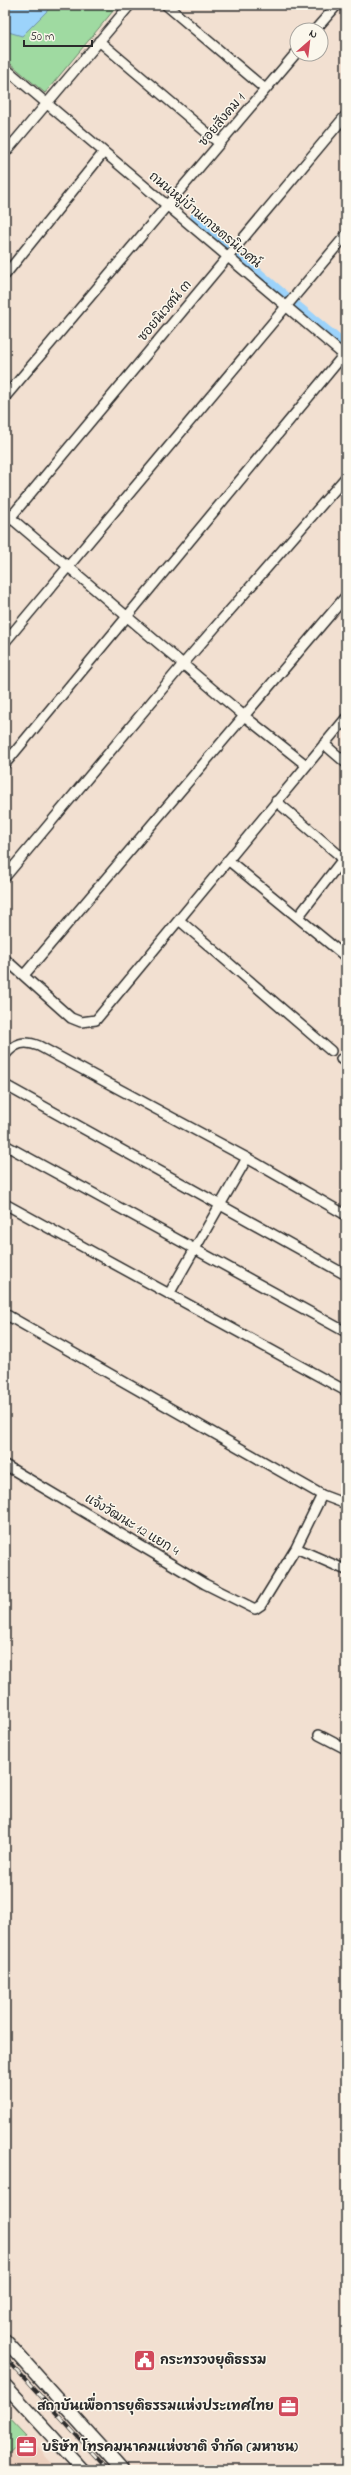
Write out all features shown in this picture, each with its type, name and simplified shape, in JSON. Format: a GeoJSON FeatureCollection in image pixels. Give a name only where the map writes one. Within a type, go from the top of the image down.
{"type":"FeatureCollection","features":[{"type":"Feature","properties":{"kind":"main road"},"geometry":{"type":"LineString","coordinates":[[6,2342],[122,2470]]}},
{"type":"Feature","properties":{"kind":"main road"},"geometry":{"type":"LineString","coordinates":[[5,2385],[83,2470]]}},
{"type":"Feature","properties":{"kind":"street"},"geometry":{"type":"LineString","coordinates":[[5,153],[130,5]]}},
{"type":"Feature","properties":{"kind":"street"},"geometry":{"type":"LineString","coordinates":[[166,5],[265,89]]}},
{"type":"Feature","properties":{"kind":"street"},"geometry":{"type":"LineString","coordinates":[[322,22],[337,5]]}},
{"type":"Feature","properties":{"kind":"street"},"geometry":{"type":"LineString","coordinates":[[99,41],[220,143]]}},
{"type":"Feature","properties":{"kind":"street","name":"ซอยสังคม 1"},"geometry":{"type":"LineString","coordinates":[[5,397],[289,61]]}},
{"type":"Feature","properties":{"kind":"street","name":"ถนนหมู่บ้านเกษตรนิเวศน์"},"geometry":{"type":"LineString","coordinates":[[5,68],[345,355]]}},
{"type":"Feature","properties":{"kind":"street","name":"ซอยนิเวศน์ ๓"},"geometry":{"type":"LineString","coordinates":[[7,518],[346,115]]}},
{"type":"Feature","properties":{"kind":"street"},"geometry":{"type":"LineString","coordinates":[[5,275],[104,152]]}},
{"type":"Feature","properties":{"kind":"street"},"geometry":{"type":"LineString","coordinates":[[5,642],[346,235]]}},
{"type":"Feature","properties":{"kind":"street"},"geometry":{"type":"LineString","coordinates":[[5,764],[345,355]]}},
{"type":"Feature","properties":{"kind":"street"},"geometry":{"type":"LineString","coordinates":[[5,877],[184,663],[346,477]]}},
{"type":"Feature","properties":{"kind":"street"},"geometry":{"type":"LineString","coordinates":[[7,518],[69,566],[243,715],[306,765]]}},
{"type":"Feature","properties":{"kind":"street"},"geometry":{"type":"LineString","coordinates":[[24,975],[243,715],[346,596]]}},
{"type":"Feature","properties":{"kind":"street"},"geometry":{"type":"LineString","coordinates":[[5,959],[71,1018],[88,1023],[96,1020],[346,718]]}},
{"type":"Feature","properties":{"kind":"street"},"geometry":{"type":"LineString","coordinates":[[324,744],[346,763]]}},
{"type":"Feature","properties":{"kind":"street"},"geometry":{"type":"LineString","coordinates":[[276,801],[345,860],[298,917]]}},
{"type":"Feature","properties":{"kind":"street"},"geometry":{"type":"LineString","coordinates":[[228,860],[346,957]]}},
{"type":"Feature","properties":{"kind":"street"},"geometry":{"type":"LineString","coordinates":[[179,920],[331,1051]]}},
{"type":"Feature","properties":{"kind":"street"},"geometry":{"type":"LineString","coordinates":[[5,1055],[20,1043],[30,1042],[39,1046],[247,1158],[346,1215]]}},
{"type":"Feature","properties":{"kind":"street"},"geometry":{"type":"LineString","coordinates":[[5,1085],[346,1275]]}},
{"type":"Feature","properties":{"kind":"street"},"geometry":{"type":"LineString","coordinates":[[5,1146],[346,1332]]}},
{"type":"Feature","properties":{"kind":"street"},"geometry":{"type":"LineString","coordinates":[[169,1294],[247,1158]]}},
{"type":"Feature","properties":{"kind":"street"},"geometry":{"type":"LineString","coordinates":[[5,1204],[346,1391]]}},
{"type":"Feature","properties":{"kind":"street"},"geometry":{"type":"LineString","coordinates":[[6,1318],[322,1496],[346,1504]]}},
{"type":"Feature","properties":{"kind":"street","name":"แจ้งวัฒนะ 12 แยก 4"},"geometry":{"type":"LineString","coordinates":[[5,1465],[247,1607],[255,1609],[261,1605],[296,1548]]}},
{"type":"Feature","properties":{"kind":"street"},"geometry":{"type":"LineString","coordinates":[[322,1496],[296,1548],[346,1570]]}},
{"type":"Feature","properties":{"kind":"street"},"geometry":{"type":"LineString","coordinates":[[319,1735],[346,1749]]}},
{"type":"Feature","properties":{"kind":"shaded area","name":"บริษัท โทรคมนาคมแห่งชาติ จำกัด (มหาชน)"},"geometry":{"type":"Polygon","coordinates":[[[27,2436],[58,2470],[5,2470],[5,2457],[27,2436]]]}},
{"type":"Feature","properties":{"kind":"green space"},"geometry":{"type":"Polygon","coordinates":[[[5,5],[118,5],[45,93],[5,59],[5,5]]]}},
{"type":"Feature","properties":{"kind":"green space"},"geometry":{"type":"Polygon","coordinates":[[[5,2413],[27,2436],[5,2457],[5,2413]]]}},
{"type":"Feature","properties":{"kind":"water"},"geometry":{"type":"Polygon","coordinates":[[[5,5],[53,5],[22,36],[5,31],[5,5]]]}},
{"type":"Feature","properties":{"kind":"waterway"},"geometry":{"type":"LineString","coordinates":[[195,216],[227,244]]}},
{"type":"Feature","properties":{"kind":"waterway"},"geometry":{"type":"LineString","coordinates":[[238,255],[288,298]]}},
{"type":"Feature","properties":{"kind":"waterway"},"geometry":{"type":"LineString","coordinates":[[294,303],[346,346]]}},
{"type":"Feature","properties":{"kind":"railway"},"geometry":{"type":"LineString","coordinates":[[5,2357],[108,2470]]}},
{"type":"Feature","properties":{"kind":"place","name":"กระทรวงยุติธรรม"},"geometry":{"type":"Point","coordinates":[144,2360]}},
{"type":"Feature","properties":{"kind":"place","name":"สถาบันเพื่อการยุติธรรมแห่งประเทศไทย"},"geometry":{"type":"Point","coordinates":[289,2406]}},
{"type":"Feature","properties":{"kind":"place","name":"บริษัท โทรคมนาคมแห่งชาติ จำกัด (มหาชน)"},"geometry":{"type":"Point","coordinates":[26,2447]}}]}
